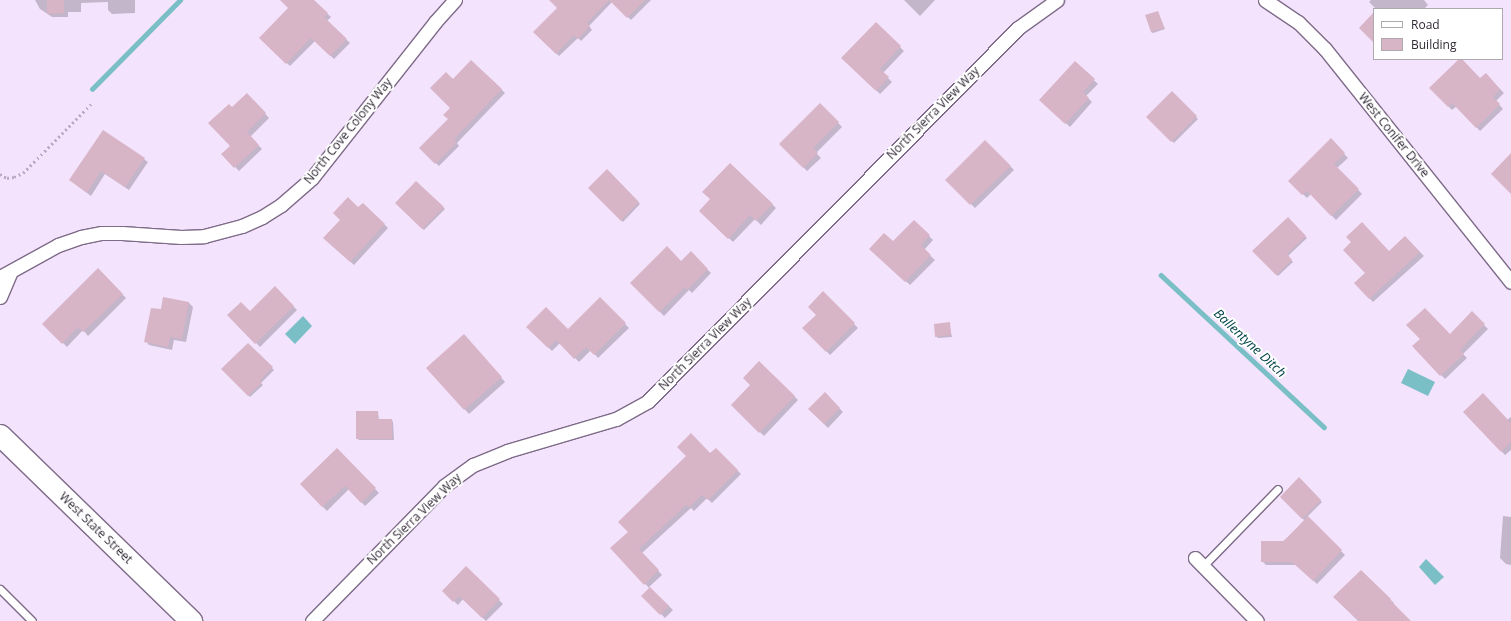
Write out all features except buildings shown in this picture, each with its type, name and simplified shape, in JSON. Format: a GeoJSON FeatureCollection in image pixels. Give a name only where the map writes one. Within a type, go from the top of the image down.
{"type":"FeatureCollection","features":[{"type":"Feature","properties":{"kind":"main road","name":"West State Street"},"geometry":{"type":"LineString","coordinates":[[0,435],[191,621]]}},
{"type":"Feature","properties":{"kind":"street","name":"North Cove Colony Way"},"geometry":{"type":"LineString","coordinates":[[0,298],[6,274],[58,245],[81,237],[102,233],[181,237],[204,236],[242,226],[262,217],[281,205],[312,178],[434,22],[455,0]]}},
{"type":"Feature","properties":{"kind":"street","name":"North Sierra View Way"},"geometry":{"type":"LineString","coordinates":[[312,621],[458,475],[489,457],[616,419],[648,401],[1018,28],[1057,0]]}},
{"type":"Feature","properties":{"kind":"street","name":"West Conifer Drive"},"geometry":{"type":"LineString","coordinates":[[1265,0],[1298,22],[1325,49],[1511,282]]}},
{"type":"Feature","properties":{"kind":"street"},"geometry":{"type":"LineString","coordinates":[[1199,562],[1257,621]]}},
{"type":"Feature","properties":{"kind":"lane"},"geometry":{"type":"LineString","coordinates":[[1199,562],[1278,490]]}},
{"type":"Feature","properties":{"kind":"lane"},"geometry":{"type":"LineString","coordinates":[[0,590],[32,621]]}},
{"type":"Feature","properties":{"kind":"path"},"geometry":{"type":"LineString","coordinates":[[0,174],[6,178],[14,178],[23,173],[93,102]]}},
{"type":"Feature","properties":{"kind":"shaded area"},"geometry":{"type":"Polygon","coordinates":[[[303,316],[312,326],[295,344],[285,334],[303,316]]]}},
{"type":"Feature","properties":{"kind":"shaded area"},"geometry":{"type":"Polygon","coordinates":[[[1408,369],[1435,382],[1428,396],[1401,383],[1408,369]]]}},
{"type":"Feature","properties":{"kind":"shaded area"},"geometry":{"type":"Polygon","coordinates":[[[1426,559],[1444,577],[1435,585],[1419,567],[1426,559]]]}},
{"type":"Feature","properties":{"kind":"waterway"},"geometry":{"type":"LineString","coordinates":[[92,89],[180,0]]}},
{"type":"Feature","properties":{"kind":"waterway","name":"Ballentyne Ditch"},"geometry":{"type":"LineString","coordinates":[[1161,275],[1324,427]]}}]}
